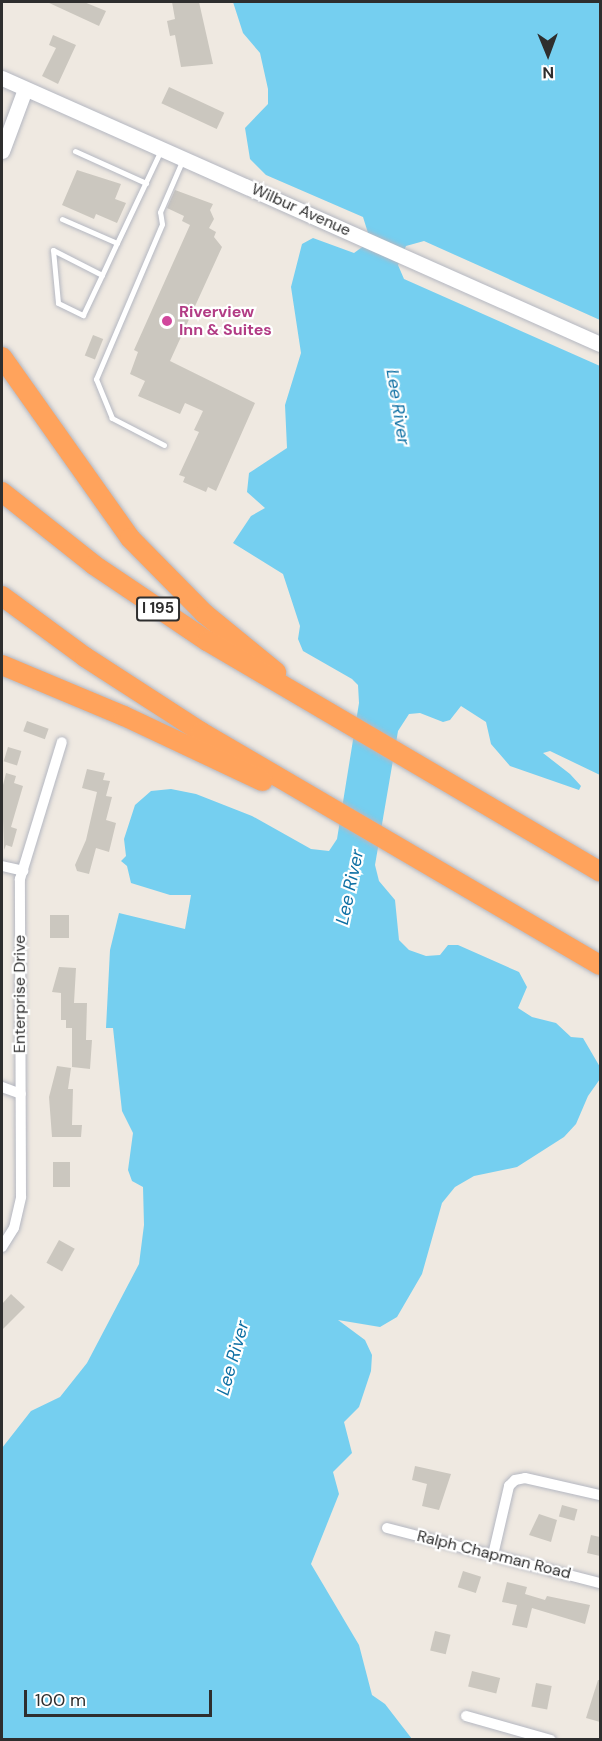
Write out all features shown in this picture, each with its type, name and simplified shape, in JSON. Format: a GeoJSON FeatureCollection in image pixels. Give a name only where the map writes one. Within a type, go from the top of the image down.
{"type":"FeatureCollection","features":[{"type":"Feature","properties":{"kind":"highway"},"geometry":{"type":"LineString","coordinates":[[2,357],[130,538],[205,614],[324,712]]}},
{"type":"Feature","properties":{"kind":"highway","name":"I 195"},"geometry":{"type":"LineString","coordinates":[[2,492],[169,616],[324,712],[600,872]]}},
{"type":"Feature","properties":{"kind":"highway"},"geometry":{"type":"LineString","coordinates":[[2,596],[162,708],[600,965]]}},
{"type":"Feature","properties":{"kind":"highway"},"geometry":{"type":"LineString","coordinates":[[2,665],[124,716],[250,776],[326,806]]}},
{"type":"Feature","properties":{"kind":"main road","name":"Wilbur Avenue"},"geometry":{"type":"LineString","coordinates":[[2,78],[600,344]]}},
{"type":"Feature","properties":{"kind":"main road"},"geometry":{"type":"LineString","coordinates":[[2,151],[26,89]]}},
{"type":"Feature","properties":{"kind":"street","name":"Enterprise Drive"},"geometry":{"type":"LineString","coordinates":[[2,1247],[14,1228],[19,1210],[22,871],[62,742]]}},
{"type":"Feature","properties":{"kind":"street"},"geometry":{"type":"LineString","coordinates":[[2,866],[22,871]]}},
{"type":"Feature","properties":{"kind":"street"},"geometry":{"type":"LineString","coordinates":[[2,1087],[21,1094]]}},
{"type":"Feature","properties":{"kind":"street"},"geometry":{"type":"LineString","coordinates":[[493,1555],[509,1486],[515,1480],[525,1478],[600,1495]]}},
{"type":"Feature","properties":{"kind":"street","name":"Ralph Chapman Road"},"geometry":{"type":"LineString","coordinates":[[387,1528],[600,1582]]}},
{"type":"Feature","properties":{"kind":"street"},"geometry":{"type":"LineString","coordinates":[[466,1716],[551,1740]]}},
{"type":"Feature","properties":{"kind":"lane"},"geometry":{"type":"LineString","coordinates":[[102,275],[53,250],[58,303],[83,315],[146,183],[162,148]]}},
{"type":"Feature","properties":{"kind":"lane"},"geometry":{"type":"LineString","coordinates":[[75,151],[146,183]]}},
{"type":"Feature","properties":{"kind":"lane"},"geometry":{"type":"LineString","coordinates":[[164,445],[112,418],[96,379],[162,224],[160,212],[184,158]]}},
{"type":"Feature","properties":{"kind":"lane"},"geometry":{"type":"LineString","coordinates":[[62,219],[117,243]]}},
{"type":"Feature","properties":{"kind":"water","name":"Lee River"},"geometry":{"type":"Polygon","coordinates":[[[233,2],[600,2],[600,320],[424,241],[406,246],[398,265],[404,279],[600,366],[600,775],[550,751],[543,753],[570,774],[581,786],[579,790],[510,766],[491,744],[486,722],[461,706],[450,720],[443,722],[420,713],[409,714],[398,731],[375,865],[379,881],[395,900],[399,940],[409,950],[426,956],[440,955],[448,945],[458,945],[519,972],[527,987],[518,1008],[532,1017],[556,1023],[571,1037],[583,1038],[600,1067],[600,1079],[588,1096],[576,1124],[564,1137],[517,1167],[474,1176],[455,1187],[442,1203],[422,1274],[397,1317],[380,1327],[338,1320],[365,1340],[372,1355],[371,1371],[359,1407],[344,1422],[352,1453],[333,1472],[339,1494],[311,1564],[359,1645],[372,1695],[385,1704],[412,1739],[2,1740],[2,1448],[31,1411],[60,1397],[87,1363],[139,1264],[144,1225],[143,1187],[132,1181],[128,1170],[133,1133],[122,1111],[113,1028],[106,1028],[110,950],[119,913],[185,929],[191,895],[170,895],[131,883],[127,866],[121,861],[126,856],[124,839],[135,805],[151,791],[171,789],[196,794],[252,816],[311,849],[329,851],[337,839],[359,703],[358,685],[352,679],[303,651],[298,639],[300,626],[283,574],[233,543],[251,516],[265,508],[247,492],[249,473],[287,448],[285,405],[301,353],[291,287],[302,244],[313,238],[354,253],[365,245],[368,233],[363,217],[266,175],[250,159],[245,128],[268,104],[268,89],[260,53],[243,33],[233,2]]]}},
{"type":"Feature","properties":{"kind":"building"},"geometry":{"type":"Polygon","coordinates":[[[47,2],[84,2],[106,11],[99,26],[47,2]]]}},
{"type":"Feature","properties":{"kind":"building"},"geometry":{"type":"Polygon","coordinates":[[[172,2],[199,2],[213,64],[181,67],[175,35],[170,36],[167,21],[175,19],[172,2]]]}},
{"type":"Feature","properties":{"kind":"building"},"geometry":{"type":"Polygon","coordinates":[[[53,35],[76,45],[58,84],[42,76],[56,48],[49,45],[53,35]]]}},
{"type":"Feature","properties":{"kind":"building"},"geometry":{"type":"Polygon","coordinates":[[[169,87],[224,113],[217,129],[161,103],[169,87]]]}},
{"type":"Feature","properties":{"kind":"building"},"geometry":{"type":"Polygon","coordinates":[[[77,170],[121,184],[115,199],[126,203],[117,223],[96,214],[94,219],[62,205],[77,170]]]}},
{"type":"Feature","properties":{"kind":"building","name":"Riverview Inn & Suites"},"geometry":{"type":"Polygon","coordinates":[[[175,190],[213,204],[210,210],[214,219],[209,228],[216,232],[214,237],[222,247],[170,361],[255,403],[216,491],[208,487],[206,492],[183,482],[185,477],[179,475],[199,432],[194,430],[203,411],[185,403],[180,414],[138,396],[145,381],[130,374],[138,352],[134,350],[190,225],[182,221],[184,216],[167,208],[175,190]]]}},
{"type":"Feature","properties":{"kind":"building"},"geometry":{"type":"Polygon","coordinates":[[[93,335],[103,339],[95,360],[85,355],[93,335]]]}},
{"type":"Feature","properties":{"kind":"building"},"geometry":{"type":"Polygon","coordinates":[[[27,721],[49,729],[45,739],[23,731],[27,721]]]}},
{"type":"Feature","properties":{"kind":"building"},"geometry":{"type":"Polygon","coordinates":[[[8,747],[21,751],[17,765],[4,761],[8,747]]]}},
{"type":"Feature","properties":{"kind":"building"},"geometry":{"type":"Polygon","coordinates":[[[87,769],[105,773],[103,780],[110,781],[106,796],[112,797],[106,820],[116,823],[109,852],[96,848],[89,874],[77,871],[75,865],[86,840],[97,792],[82,788],[87,769]]]}},
{"type":"Feature","properties":{"kind":"building"},"geometry":{"type":"Polygon","coordinates":[[[6,773],[16,776],[14,783],[23,786],[11,827],[17,829],[12,847],[6,845],[4,850],[2,789],[6,773]]]}},
{"type":"Feature","properties":{"kind":"building"},"geometry":{"type":"Polygon","coordinates":[[[50,915],[69,915],[69,938],[50,938],[50,915]]]}},
{"type":"Feature","properties":{"kind":"building"},"geometry":{"type":"Polygon","coordinates":[[[59,967],[76,968],[74,1003],[87,1003],[86,1040],[92,1040],[90,1069],[72,1067],[72,1028],[66,1028],[66,1020],[61,1020],[61,993],[52,992],[59,967]]]}},
{"type":"Feature","properties":{"kind":"building"},"geometry":{"type":"Polygon","coordinates":[[[57,1066],[71,1068],[68,1089],[73,1089],[72,1125],[82,1125],[81,1137],[52,1137],[49,1097],[57,1066]]]}},
{"type":"Feature","properties":{"kind":"building"},"geometry":{"type":"Polygon","coordinates":[[[53,1162],[70,1162],[70,1187],[53,1187],[53,1162]]]}},
{"type":"Feature","properties":{"kind":"building"},"geometry":{"type":"Polygon","coordinates":[[[59,1240],[75,1249],[62,1271],[46,1263],[59,1240]]]}},
{"type":"Feature","properties":{"kind":"building"},"geometry":{"type":"Polygon","coordinates":[[[11,1294],[25,1307],[2,1330],[2,1304],[11,1294]]]}},
{"type":"Feature","properties":{"kind":"building"},"geometry":{"type":"Polygon","coordinates":[[[415,1466],[451,1474],[439,1510],[422,1506],[427,1484],[412,1480],[415,1466]]]}},
{"type":"Feature","properties":{"kind":"building"},"geometry":{"type":"Polygon","coordinates":[[[562,1505],[577,1509],[574,1521],[559,1517],[562,1505]]]}},
{"type":"Feature","properties":{"kind":"building"},"geometry":{"type":"Polygon","coordinates":[[[539,1514],[557,1520],[551,1542],[529,1535],[539,1514]]]}},
{"type":"Feature","properties":{"kind":"building"},"geometry":{"type":"Polygon","coordinates":[[[591,1535],[600,1537],[600,1556],[587,1553],[591,1535]]]}},
{"type":"Feature","properties":{"kind":"building"},"geometry":{"type":"Polygon","coordinates":[[[463,1571],[481,1577],[476,1593],[458,1587],[463,1571]]]}},
{"type":"Feature","properties":{"kind":"building"},"geometry":{"type":"Polygon","coordinates":[[[507,1582],[527,1587],[525,1594],[545,1600],[547,1596],[590,1605],[585,1624],[532,1608],[527,1628],[512,1625],[517,1605],[502,1602],[507,1582]]]}},
{"type":"Feature","properties":{"kind":"building"},"geometry":{"type":"Polygon","coordinates":[[[435,1631],[451,1635],[446,1654],[430,1650],[435,1631]]]}},
{"type":"Feature","properties":{"kind":"building"},"geometry":{"type":"Polygon","coordinates":[[[472,1671],[500,1678],[496,1694],[468,1687],[472,1671]]]}},
{"type":"Feature","properties":{"kind":"building"},"geometry":{"type":"Polygon","coordinates":[[[598,1680],[600,1680],[600,1722],[586,1718],[598,1680]]]}},
{"type":"Feature","properties":{"kind":"building"},"geometry":{"type":"Polygon","coordinates":[[[536,1683],[552,1686],[547,1710],[531,1707],[536,1683]]]}},
{"type":"Feature","properties":{"kind":"place","name":"Riverview Inn & Suites"},"geometry":{"type":"Point","coordinates":[167,321]}}]}
